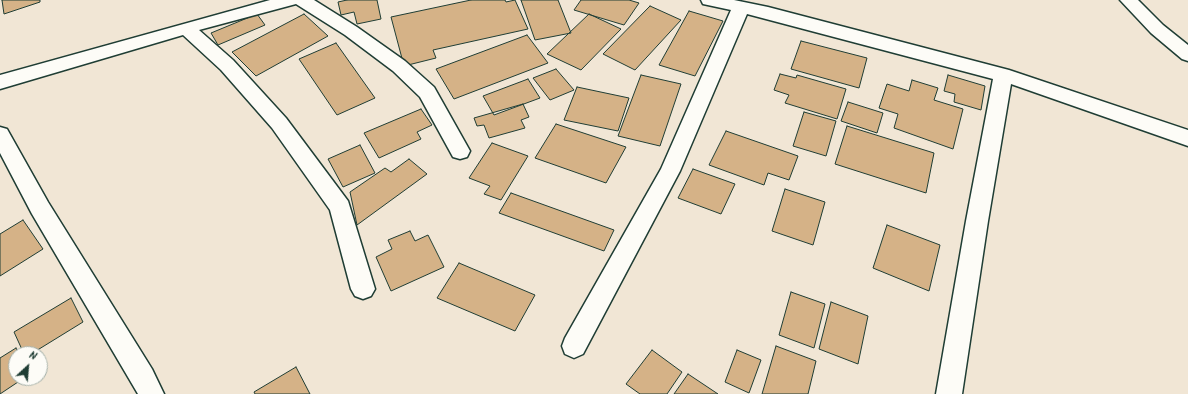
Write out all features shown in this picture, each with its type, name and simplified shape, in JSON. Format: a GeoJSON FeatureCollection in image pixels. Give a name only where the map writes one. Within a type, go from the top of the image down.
{"type":"FeatureCollection","features":[{"type":"Feature","properties":{"kind":"street"},"geometry":{"type":"LineString","coordinates":[[0,82],[186,28],[259,4],[290,0]]}},
{"type":"Feature","properties":{"kind":"street"},"geometry":{"type":"LineString","coordinates":[[302,0],[351,31],[399,66],[427,92],[460,151]]}},
{"type":"Feature","properties":{"kind":"street"},"geometry":{"type":"LineString","coordinates":[[709,0],[741,7],[769,7],[1003,75],[1188,138]]}},
{"type":"Feature","properties":{"kind":"street"},"geometry":{"type":"LineString","coordinates":[[1128,0],[1157,29],[1188,55]]}},
{"type":"Feature","properties":{"kind":"street"},"geometry":{"type":"LineString","coordinates":[[574,346],[670,171],[741,7]]}},
{"type":"Feature","properties":{"kind":"street"},"geometry":{"type":"LineString","coordinates":[[186,28],[227,65],[279,123],[340,207],[363,289]]}},
{"type":"Feature","properties":{"kind":"street"},"geometry":{"type":"LineString","coordinates":[[950,394],[977,221],[1003,75]]}},
{"type":"Feature","properties":{"kind":"street"},"geometry":{"type":"LineString","coordinates":[[0,134],[40,208],[143,378],[151,394]]}},
{"type":"Feature","properties":{"kind":"building"},"geometry":{"type":"Polygon","coordinates":[[[2,0],[40,0],[40,2],[4,14],[2,0]]]}},
{"type":"Feature","properties":{"kind":"building"},"geometry":{"type":"Polygon","coordinates":[[[347,0],[377,0],[381,19],[357,24],[354,12],[341,15],[338,2],[347,0]]]}},
{"type":"Feature","properties":{"kind":"building"},"geometry":{"type":"Polygon","coordinates":[[[471,0],[505,0],[506,2],[515,0],[528,29],[433,50],[436,58],[404,66],[391,17],[471,0]]]}},
{"type":"Feature","properties":{"kind":"building"},"geometry":{"type":"Polygon","coordinates":[[[521,0],[558,0],[571,33],[535,40],[521,0]]]}},
{"type":"Feature","properties":{"kind":"building"},"geometry":{"type":"Polygon","coordinates":[[[581,0],[629,0],[639,3],[624,25],[574,10],[581,0]]]}},
{"type":"Feature","properties":{"kind":"building"},"geometry":{"type":"Polygon","coordinates":[[[650,6],[681,20],[635,70],[603,54],[650,6]]]}},
{"type":"Feature","properties":{"kind":"building"},"geometry":{"type":"Polygon","coordinates":[[[689,11],[723,21],[695,76],[659,65],[689,11]]]}},
{"type":"Feature","properties":{"kind":"building"},"geometry":{"type":"Polygon","coordinates":[[[257,14],[265,25],[218,45],[211,33],[257,14]]]}},
{"type":"Feature","properties":{"kind":"building"},"geometry":{"type":"Polygon","coordinates":[[[304,14],[328,36],[256,76],[232,52],[304,14]]]}},
{"type":"Feature","properties":{"kind":"building"},"geometry":{"type":"Polygon","coordinates":[[[589,14],[621,29],[581,70],[547,54],[589,14]]]}},
{"type":"Feature","properties":{"kind":"building"},"geometry":{"type":"Polygon","coordinates":[[[527,35],[548,63],[454,99],[436,69],[527,35]]]}},
{"type":"Feature","properties":{"kind":"building"},"geometry":{"type":"Polygon","coordinates":[[[801,41],[867,58],[859,88],[791,69],[801,41]]]}},
{"type":"Feature","properties":{"kind":"building"},"geometry":{"type":"Polygon","coordinates":[[[336,43],[375,98],[337,115],[299,59],[336,43]]]}},
{"type":"Feature","properties":{"kind":"building"},"geometry":{"type":"Polygon","coordinates":[[[556,69],[574,90],[550,100],[533,78],[556,69]]]}},
{"type":"Feature","properties":{"kind":"building"},"geometry":{"type":"Polygon","coordinates":[[[780,74],[796,78],[797,75],[846,89],[837,119],[785,103],[789,95],[774,90],[780,74]]]}},
{"type":"Feature","properties":{"kind":"building"},"geometry":{"type":"Polygon","coordinates":[[[641,75],[681,84],[660,146],[618,136],[641,75]]]}},
{"type":"Feature","properties":{"kind":"building"},"geometry":{"type":"Polygon","coordinates":[[[948,75],[985,86],[981,110],[954,102],[955,94],[944,91],[948,75]]]}},
{"type":"Feature","properties":{"kind":"building"},"geometry":{"type":"Polygon","coordinates":[[[528,79],[540,98],[494,115],[483,96],[528,79]]]}},
{"type":"Feature","properties":{"kind":"building"},"geometry":{"type":"Polygon","coordinates":[[[912,80],[938,88],[934,100],[963,109],[953,149],[894,128],[898,114],[879,108],[887,84],[909,91],[912,80]]]}},
{"type":"Feature","properties":{"kind":"building"},"geometry":{"type":"Polygon","coordinates":[[[577,87],[629,98],[618,131],[564,120],[577,87]]]}},
{"type":"Feature","properties":{"kind":"building"},"geometry":{"type":"Polygon","coordinates":[[[848,102],[883,113],[877,133],[841,121],[848,102]]]}},
{"type":"Feature","properties":{"kind":"building"},"geometry":{"type":"Polygon","coordinates":[[[523,104],[529,117],[521,120],[525,128],[489,138],[484,125],[477,126],[474,118],[523,104]]]}},
{"type":"Feature","properties":{"kind":"building"},"geometry":{"type":"Polygon","coordinates":[[[421,109],[432,125],[417,132],[421,139],[379,158],[364,133],[421,109]]]}},
{"type":"Feature","properties":{"kind":"building"},"geometry":{"type":"Polygon","coordinates":[[[804,112],[836,121],[826,156],[793,146],[804,112]]]}},
{"type":"Feature","properties":{"kind":"building"},"geometry":{"type":"Polygon","coordinates":[[[556,124],[626,147],[606,183],[535,158],[556,124]]]}},
{"type":"Feature","properties":{"kind":"building"},"geometry":{"type":"Polygon","coordinates":[[[847,126],[934,153],[926,193],[835,164],[847,126]]]}},
{"type":"Feature","properties":{"kind":"building"},"geometry":{"type":"Polygon","coordinates":[[[726,131],[798,156],[789,180],[768,173],[764,185],[709,165],[726,131]]]}},
{"type":"Feature","properties":{"kind":"building"},"geometry":{"type":"Polygon","coordinates":[[[492,143],[528,156],[501,200],[484,194],[490,186],[469,178],[492,143]]]}},
{"type":"Feature","properties":{"kind":"building"},"geometry":{"type":"Polygon","coordinates":[[[360,145],[375,173],[343,187],[328,159],[360,145]]]}},
{"type":"Feature","properties":{"kind":"building"},"geometry":{"type":"Polygon","coordinates":[[[409,159],[427,174],[357,225],[350,192],[385,168],[391,172],[409,159]]]}},
{"type":"Feature","properties":{"kind":"building"},"geometry":{"type":"Polygon","coordinates":[[[693,169],[735,184],[721,214],[678,198],[693,169]]]}},
{"type":"Feature","properties":{"kind":"building"},"geometry":{"type":"Polygon","coordinates":[[[785,189],[825,202],[813,245],[772,231],[785,189]]]}},
{"type":"Feature","properties":{"kind":"building"},"geometry":{"type":"Polygon","coordinates":[[[511,193],[614,230],[604,251],[499,213],[511,193]]]}},
{"type":"Feature","properties":{"kind":"building"},"geometry":{"type":"Polygon","coordinates":[[[23,220],[43,249],[0,276],[0,234],[23,220]]]}},
{"type":"Feature","properties":{"kind":"building"},"geometry":{"type":"Polygon","coordinates":[[[887,225],[940,245],[929,291],[873,268],[887,225]]]}},
{"type":"Feature","properties":{"kind":"building"},"geometry":{"type":"Polygon","coordinates":[[[410,231],[415,241],[428,235],[444,267],[391,291],[376,257],[392,249],[388,240],[410,231]]]}},
{"type":"Feature","properties":{"kind":"building"},"geometry":{"type":"Polygon","coordinates":[[[459,263],[535,295],[515,331],[437,298],[459,263]]]}},
{"type":"Feature","properties":{"kind":"building"},"geometry":{"type":"Polygon","coordinates":[[[791,292],[825,304],[814,348],[779,335],[791,292]]]}},
{"type":"Feature","properties":{"kind":"building"},"geometry":{"type":"Polygon","coordinates":[[[71,298],[83,322],[44,346],[20,346],[14,332],[71,298]]]}},
{"type":"Feature","properties":{"kind":"building"},"geometry":{"type":"Polygon","coordinates":[[[831,302],[868,316],[858,364],[819,349],[831,302]]]}},
{"type":"Feature","properties":{"kind":"building"},"geometry":{"type":"Polygon","coordinates":[[[776,346],[816,361],[808,394],[762,394],[776,346]]]}},
{"type":"Feature","properties":{"kind":"building"},"geometry":{"type":"Polygon","coordinates":[[[652,350],[682,372],[667,394],[640,394],[626,384],[652,350]]]}},
{"type":"Feature","properties":{"kind":"building"},"geometry":{"type":"Polygon","coordinates":[[[737,350],[761,360],[749,393],[725,382],[737,350]]]}},
{"type":"Feature","properties":{"kind":"building"},"geometry":{"type":"Polygon","coordinates":[[[8,353],[8,386],[12,386],[0,394],[0,358],[8,353]]]}},
{"type":"Feature","properties":{"kind":"building"},"geometry":{"type":"Polygon","coordinates":[[[296,367],[310,394],[255,394],[254,392],[296,367]]]}},
{"type":"Feature","properties":{"kind":"building"},"geometry":{"type":"Polygon","coordinates":[[[688,374],[718,394],[674,394],[688,374]]]}}]}
